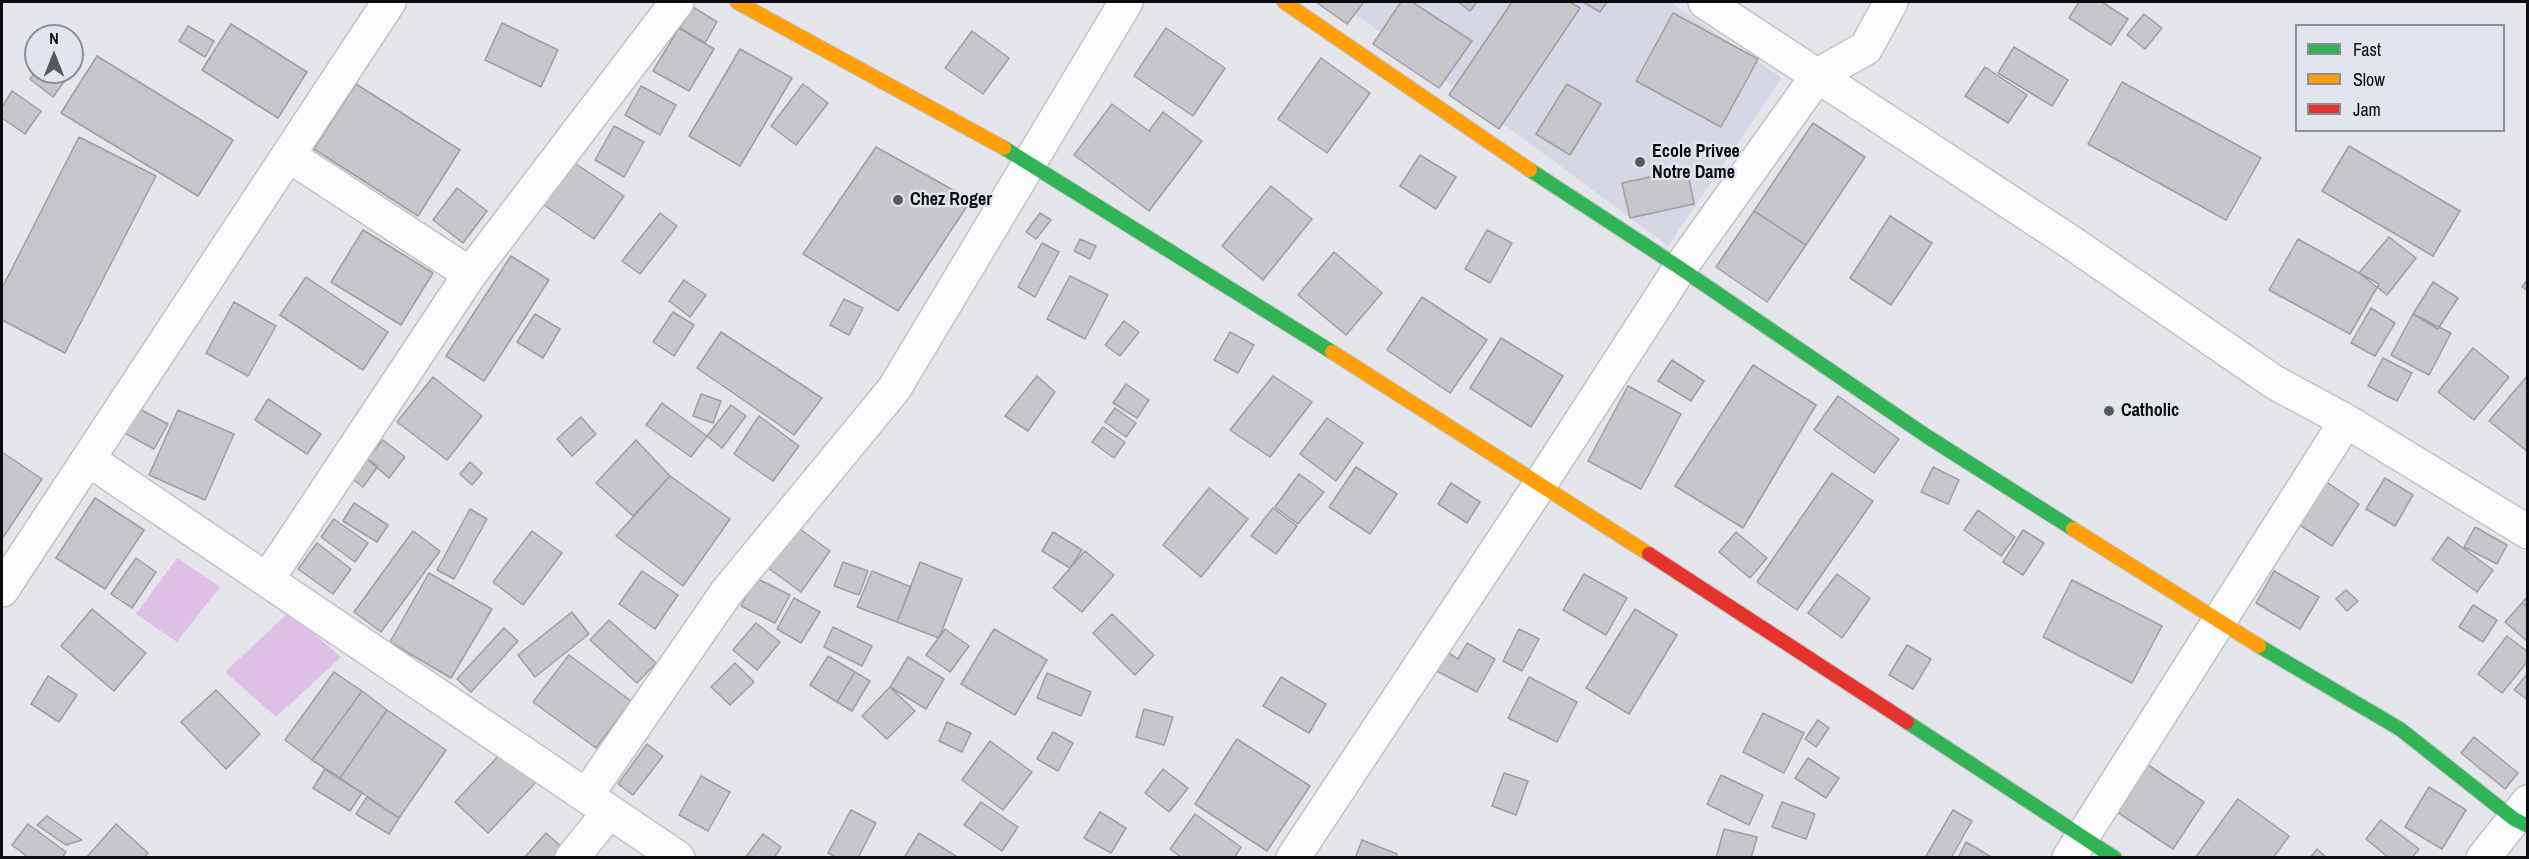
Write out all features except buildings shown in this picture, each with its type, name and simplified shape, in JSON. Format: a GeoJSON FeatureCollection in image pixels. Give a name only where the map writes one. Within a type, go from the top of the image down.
{"type":"FeatureCollection","features":[{"type":"Feature","properties":{"kind":"street"},"geometry":{"type":"LineString","coordinates":[[2,590],[389,2]]}},
{"type":"Feature","properties":{"kind":"street"},"geometry":{"type":"LineString","coordinates":[[267,580],[470,274],[677,2]]}},
{"type":"Feature","properties":{"kind":"street"},"geometry":{"type":"LineString","coordinates":[[737,2],[1029,162],[1541,483],[2075,847],[2115,858]]}},
{"type":"Feature","properties":{"kind":"street"},"geometry":{"type":"LineString","coordinates":[[572,858],[597,804],[726,594],[894,389],[1126,2]]}},
{"type":"Feature","properties":{"kind":"street"},"geometry":{"type":"LineString","coordinates":[[1284,2],[1465,127],[1680,268],[1928,437],[2219,622],[2400,729],[2523,816],[2483,858]]}},
{"type":"Feature","properties":{"kind":"street"},"geometry":{"type":"LineString","coordinates":[[1705,2],[2072,243],[2274,382],[2346,421],[2528,532]]}},
{"type":"Feature","properties":{"kind":"street"},"geometry":{"type":"LineString","coordinates":[[1293,858],[1680,268],[1818,75],[1866,48],[1891,2]]}},
{"type":"Feature","properties":{"kind":"street"},"geometry":{"type":"LineString","coordinates":[[288,155],[470,274]]}},
{"type":"Feature","properties":{"kind":"street"},"geometry":{"type":"LineString","coordinates":[[2075,847],[2346,421]]}},
{"type":"Feature","properties":{"kind":"street"},"geometry":{"type":"LineString","coordinates":[[88,459],[678,858]]}},
{"type":"Feature","properties":{"kind":"shaded area","name":"Ecole Privee Notre Dame"},"geometry":{"type":"Polygon","coordinates":[[[1339,2],[1670,2],[1782,78],[1668,246],[1339,2]]]}},
{"type":"Feature","properties":{"kind":"shaded area"},"geometry":{"type":"Polygon","coordinates":[[[177,558],[220,587],[177,642],[136,614],[177,558]]]}},
{"type":"Feature","properties":{"kind":"shaded area"},"geometry":{"type":"Polygon","coordinates":[[[289,612],[341,657],[276,717],[225,672],[289,612]]]}},
{"type":"Feature","properties":{"kind":"traffic: fast"},"geometry":{"type":"LineString","coordinates":[[1004,148],[1332,352]]}},
{"type":"Feature","properties":{"kind":"traffic: fast"},"geometry":{"type":"LineString","coordinates":[[1530,170],[1680,268],[1928,437],[2073,529]]}},
{"type":"Feature","properties":{"kind":"traffic: fast"},"geometry":{"type":"LineString","coordinates":[[2259,646],[2400,729],[2514,819],[2528,826]]}},
{"type":"Feature","properties":{"kind":"traffic: fast"},"geometry":{"type":"LineString","coordinates":[[1907,722],[2115,858]]}},
{"type":"Feature","properties":{"kind":"traffic: slow"},"geometry":{"type":"LineString","coordinates":[[737,2],[1004,148]]}},
{"type":"Feature","properties":{"kind":"traffic: slow"},"geometry":{"type":"LineString","coordinates":[[1284,2],[1530,170]]}},
{"type":"Feature","properties":{"kind":"traffic: slow"},"geometry":{"type":"LineString","coordinates":[[1332,352],[1649,554]]}},
{"type":"Feature","properties":{"kind":"traffic: slow"},"geometry":{"type":"LineString","coordinates":[[2073,529],[2259,646]]}},
{"type":"Feature","properties":{"kind":"traffic: jam"},"geometry":{"type":"LineString","coordinates":[[1649,554],[1907,722]]}},
{"type":"Feature","properties":{"kind":"place","name":"Ecole Privee Notre Dame"},"geometry":{"type":"Point","coordinates":[1640,162]}},
{"type":"Feature","properties":{"kind":"place","name":"Chez Roger"},"geometry":{"type":"Point","coordinates":[898,200]}},
{"type":"Feature","properties":{"kind":"place","name":"Catholic"},"geometry":{"type":"Point","coordinates":[2109,411]}}]}
